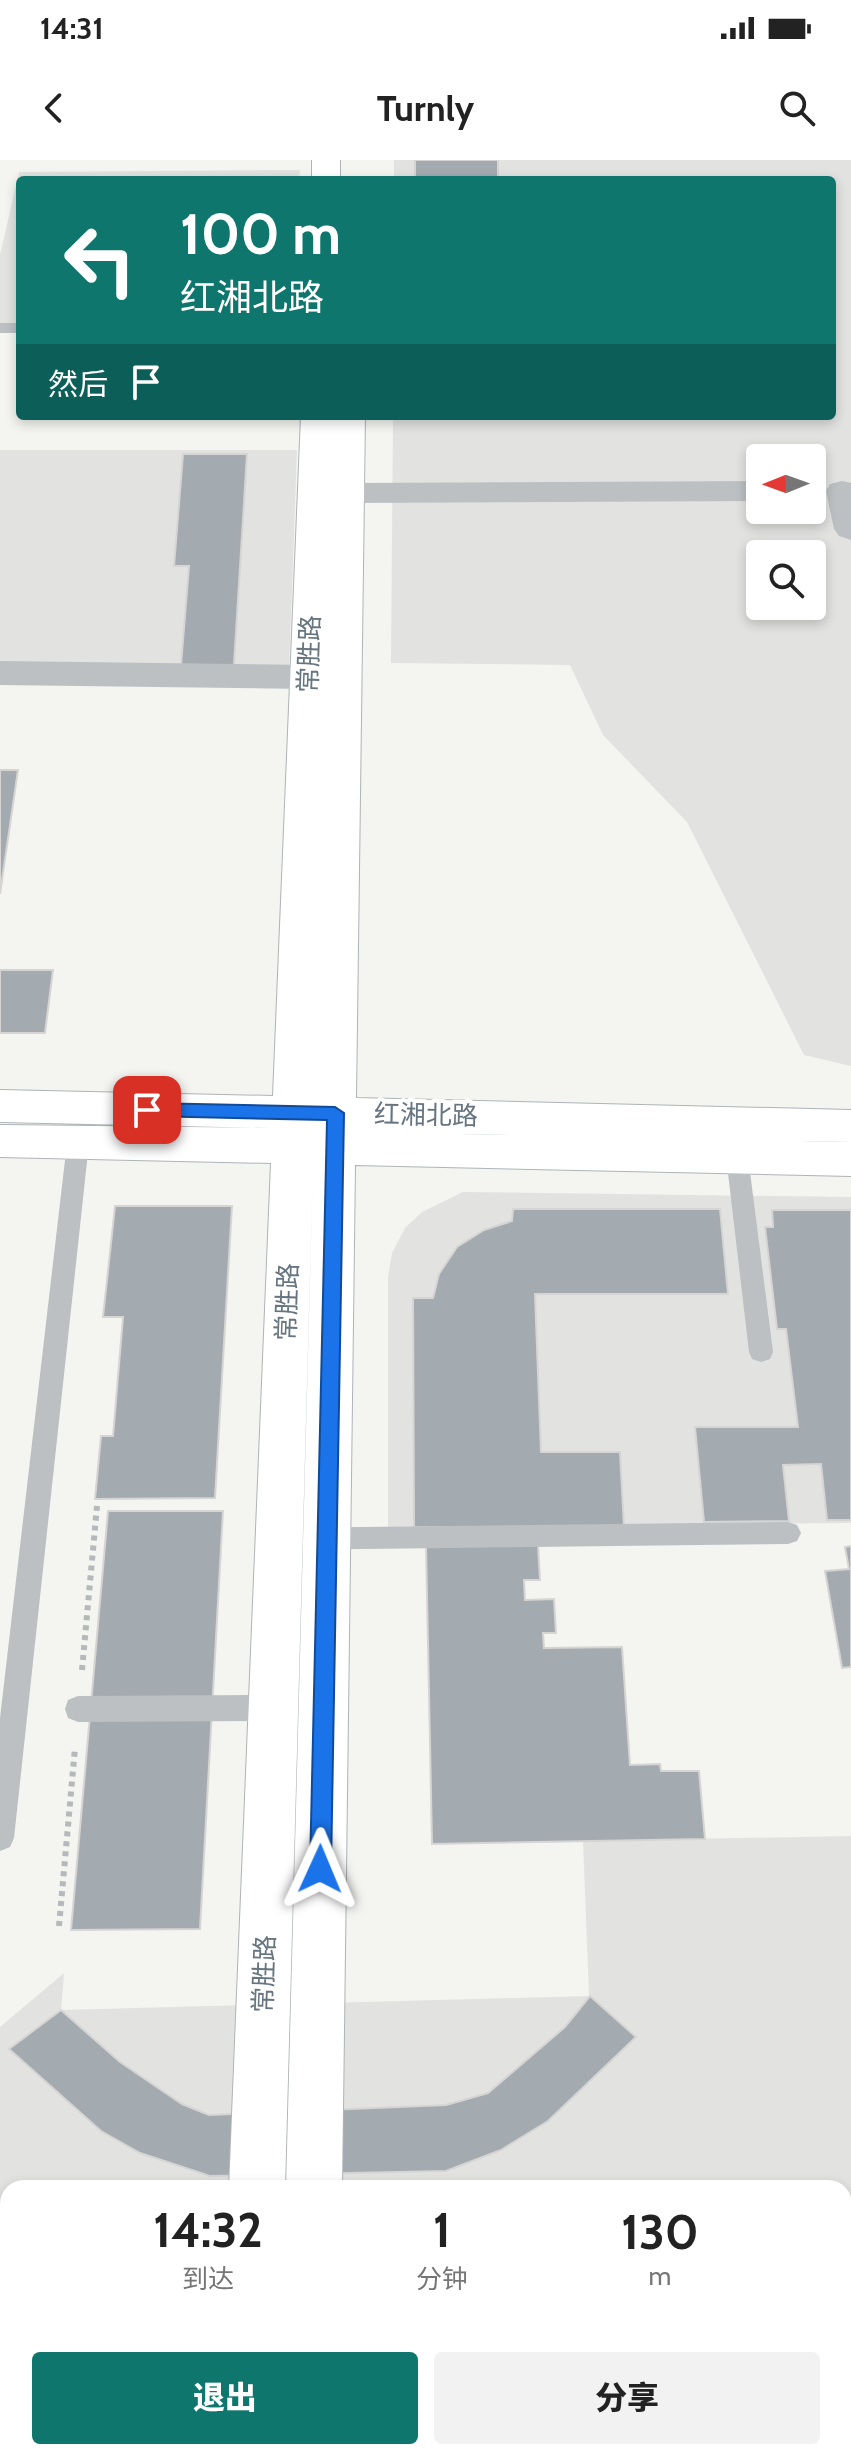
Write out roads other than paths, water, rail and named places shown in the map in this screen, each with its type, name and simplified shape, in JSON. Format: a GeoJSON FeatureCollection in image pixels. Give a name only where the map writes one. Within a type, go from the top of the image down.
{"type":"FeatureCollection","features":[{"type":"Feature","properties":{"kind":"street","name":"常胜路"},"geometry":{"type":"LineString","coordinates":[[314,2180],[327,1539],[314,1130],[308,677],[317,420]]}},
{"type":"Feature","properties":{"kind":"street","name":"常胜路"},"geometry":{"type":"LineString","coordinates":[[257,2180],[279,1539],[314,1130],[348,493],[349,420]]}},
{"type":"Feature","properties":{"kind":"street"},"geometry":{"type":"LineString","coordinates":[[835,490],[851,529]]}},
{"type":"Feature","properties":{"kind":"street"},"geometry":{"type":"LineString","coordinates":[[348,493],[746,491]]}},
{"type":"Feature","properties":{"kind":"street"},"geometry":{"type":"LineString","coordinates":[[0,673],[308,677]]}},
{"type":"Feature","properties":{"kind":"street","name":"红湘北路"},"geometry":{"type":"LineString","coordinates":[[0,1106],[314,1130],[737,1156],[851,1159]]}},
{"type":"Feature","properties":{"kind":"street","name":"红湘北路"},"geometry":{"type":"LineString","coordinates":[[0,1141],[78,1143],[314,1130],[851,1126]]}},
{"type":"Feature","properties":{"kind":"lane"},"geometry":{"type":"LineString","coordinates":[[0,1838],[78,1143]]}},
{"type":"Feature","properties":{"kind":"lane"},"geometry":{"type":"LineString","coordinates":[[737,1156],[761,1352]]}},
{"type":"Feature","properties":{"kind":"lane"},"geometry":{"type":"LineString","coordinates":[[279,1539],[788,1533]]}},
{"type":"Feature","properties":{"kind":"lane"},"geometry":{"type":"LineString","coordinates":[[78,1709],[323,1709]]}}]}
